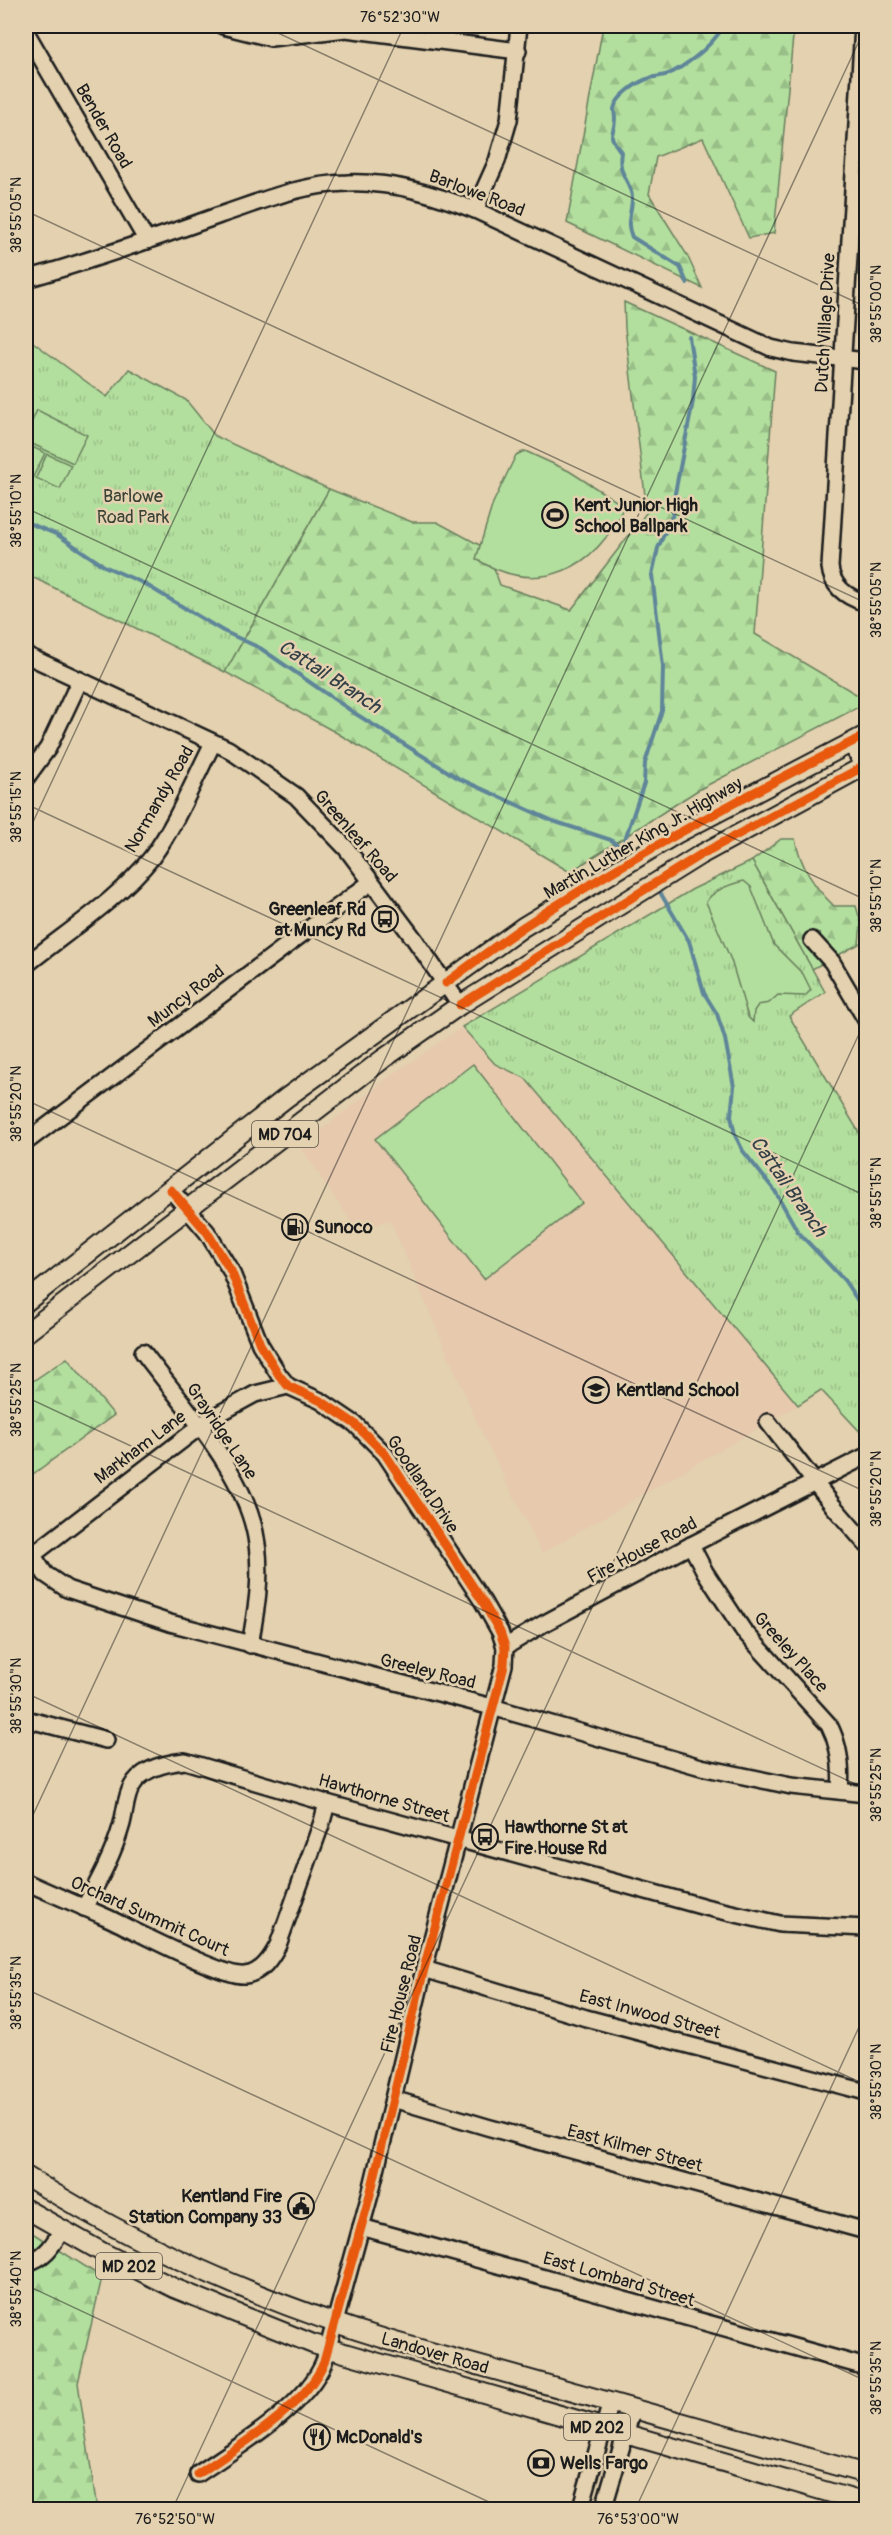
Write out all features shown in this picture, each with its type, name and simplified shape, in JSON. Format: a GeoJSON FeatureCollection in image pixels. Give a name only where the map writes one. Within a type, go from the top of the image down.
{"type":"FeatureCollection","features":[{"type":"Feature","properties":{"kind":"main road","name":"Martin Luther King Jr. Highway"},"geometry":{"type":"LineString","coordinates":[[26,1302],[286,1098],[523,927],[709,816],[858,739]]}},
{"type":"Feature","properties":{"kind":"main road","name":"MD 704"},"geometry":{"type":"LineString","coordinates":[[26,1333],[383,1059],[460,1005],[700,855],[866,767]]}},
{"type":"Feature","properties":{"kind":"main road","name":"Landover Road"},"geometry":{"type":"LineString","coordinates":[[26,2176],[75,2206],[176,2259],[255,2293],[336,2323],[867,2474]]}},
{"type":"Feature","properties":{"kind":"main road"},"geometry":{"type":"LineString","coordinates":[[62,2230],[75,2206]]}},
{"type":"Feature","properties":{"kind":"main road","name":"Landover Road"},"geometry":{"type":"LineString","coordinates":[[26,2209],[62,2230],[197,2298],[328,2349],[867,2502]]}},
{"type":"Feature","properties":{"kind":"street"},"geometry":{"type":"LineString","coordinates":[[223,26],[271,38],[346,27],[518,51]]}},
{"type":"Feature","properties":{"kind":"street"},"geometry":{"type":"LineString","coordinates":[[475,210],[497,161],[509,120],[519,26]]}},
{"type":"Feature","properties":{"kind":"street","name":"Dutch Village Drive"},"geometry":{"type":"LineString","coordinates":[[863,26],[830,573],[843,592],[867,603]]}},
{"type":"Feature","properties":{"kind":"street","name":"Bender Road"},"geometry":{"type":"LineString","coordinates":[[26,32],[147,241]]}},
{"type":"Feature","properties":{"kind":"street","name":"Barlowe Road"},"geometry":{"type":"LineString","coordinates":[[26,279],[147,241],[272,196],[310,187],[347,183],[380,184],[413,190],[475,210],[765,345],[792,353],[867,362]]}},
{"type":"Feature","properties":{"kind":"street","name":"Greenleaf Road"},"geometry":{"type":"LineString","coordinates":[[26,655],[228,749],[296,796],[339,841],[460,1005]]}},
{"type":"Feature","properties":{"kind":"street"},"geometry":{"type":"LineString","coordinates":[[26,778],[48,748],[80,680]]}},
{"type":"Feature","properties":{"kind":"street"},"geometry":{"type":"LineString","coordinates":[[858,739],[866,767]]}},
{"type":"Feature","properties":{"kind":"street","name":"Normandy Road"},"geometry":{"type":"LineString","coordinates":[[26,965],[107,900],[140,870],[156,851],[171,826],[213,743]]}},
{"type":"Feature","properties":{"kind":"street","name":"Muncy Road"},"geometry":{"type":"LineString","coordinates":[[26,1142],[371,882]]}},
{"type":"Feature","properties":{"kind":"street"},"geometry":{"type":"LineString","coordinates":[[812,940],[832,962],[867,1020]]}},
{"type":"Feature","properties":{"kind":"street"},"geometry":{"type":"LineString","coordinates":[[171,1190],[207,1232],[231,1272],[260,1344],[288,1386]]}},
{"type":"Feature","properties":{"kind":"street","name":"Grayridge Lane"},"geometry":{"type":"LineString","coordinates":[[143,1352],[199,1427],[237,1486],[250,1512],[257,1543],[259,1590],[250,1645]]}},
{"type":"Feature","properties":{"kind":"street","name":"Markham Lane"},"geometry":{"type":"LineString","coordinates":[[29,1557],[199,1427],[246,1398],[275,1387],[288,1386]]}},
{"type":"Feature","properties":{"kind":"street","name":"Goodland Drive"},"geometry":{"type":"LineString","coordinates":[[288,1386],[321,1401],[346,1417],[372,1439],[385,1454],[483,1602],[500,1632],[505,1647]]}},
{"type":"Feature","properties":{"kind":"street"},"geometry":{"type":"LineString","coordinates":[[768,1422],[834,1507],[867,1544]]}},
{"type":"Feature","properties":{"kind":"street","name":"Fire House Road"},"geometry":{"type":"LineString","coordinates":[[198,2474],[261,2430],[292,2404],[314,2381],[321,2369],[336,2323],[361,2227],[424,1969],[504,1665],[505,1647],[543,1624],[691,1545],[867,1456]]}},
{"type":"Feature","properties":{"kind":"street","name":"Greeley Place"},"geometry":{"type":"LineString","coordinates":[[691,1545],[705,1572],[743,1630],[829,1725],[836,1738],[840,1757],[840,1791]]}},
{"type":"Feature","properties":{"kind":"street","name":"Greeley Road"},"geometry":{"type":"LineString","coordinates":[[29,1557],[45,1574],[67,1589],[124,1609],[250,1645],[492,1707],[722,1772],[791,1786],[867,1794]]}},
{"type":"Feature","properties":{"kind":"street"},"geometry":{"type":"LineString","coordinates":[[26,1719],[106,1740]]}},
{"type":"Feature","properties":{"kind":"street","name":"Hawthorne Street"},"geometry":{"type":"LineString","coordinates":[[84,1908],[101,1876],[121,1828],[132,1786],[150,1770],[167,1763],[185,1761],[457,1840],[751,1918],[780,1924],[867,1928]]}},
{"type":"Feature","properties":{"kind":"street","name":"Orchard Summit Court"},"geometry":{"type":"LineString","coordinates":[[26,1882],[133,1932],[226,1971],[245,1975],[260,1969],[270,1960],[278,1945],[327,1803]]}},
{"type":"Feature","properties":{"kind":"street","name":"East Inwood Street"},"geometry":{"type":"LineString","coordinates":[[424,1969],[586,2018],[867,2092]]}},
{"type":"Feature","properties":{"kind":"street","name":"East Kilmer Street"},"geometry":{"type":"LineString","coordinates":[[393,2099],[510,2134],[867,2231]]}},
{"type":"Feature","properties":{"kind":"street","name":"East Lombard Street"},"geometry":{"type":"LineString","coordinates":[[361,2227],[867,2367]]}},
{"type":"Feature","properties":{"kind":"street"},"geometry":{"type":"LineString","coordinates":[[26,2263],[38,2259],[49,2251],[62,2230]]}},
{"type":"Feature","properties":{"kind":"street"},"geometry":{"type":"LineString","coordinates":[[579,2510],[611,2402]]}},
{"type":"Feature","properties":{"kind":"street"},"geometry":{"type":"LineString","coordinates":[[603,2510],[633,2408]]}},
{"type":"Feature","properties":{"kind":"shaded area"},"geometry":{"type":"Polygon","coordinates":[[[462,1027],[495,1064],[525,1077],[798,1405],[542,1553],[479,1427],[390,1220],[357,1231],[300,1146],[388,1078],[462,1027]]]}},
{"type":"Feature","properties":{"kind":"green space"},"geometry":{"type":"Polygon","coordinates":[[[603,26],[794,26],[774,233],[749,238],[703,138],[656,157],[649,194],[687,255],[702,288],[567,223],[603,26]]]}},
{"type":"Feature","properties":{"kind":"green space"},"geometry":{"type":"Polygon","coordinates":[[[624,302],[775,371],[755,634],[866,700],[866,703],[698,790],[570,872],[337,733],[225,672],[329,489],[412,522],[437,522],[487,549],[500,585],[571,610],[647,512],[625,328],[624,302]]]}},
{"type":"Feature","properties":{"kind":"green space","name":"Barlowe Road Park"},"geometry":{"type":"Polygon","coordinates":[[[26,337],[107,397],[129,369],[186,400],[215,436],[329,489],[225,672],[26,574],[26,337]]]}},
{"type":"Feature","properties":{"kind":"green space"},"geometry":{"type":"Polygon","coordinates":[[[37,410],[87,435],[73,463],[26,441],[26,435],[37,410]]]}},
{"type":"Feature","properties":{"kind":"green space"},"geometry":{"type":"Polygon","coordinates":[[[26,444],[45,453],[33,477],[26,473],[26,444]]]}},
{"type":"Feature","properties":{"kind":"green space","name":"Kent Junior High School Ballpark"},"geometry":{"type":"Polygon","coordinates":[[[525,451],[569,471],[624,506],[598,547],[582,561],[563,571],[543,576],[521,576],[499,570],[476,559],[493,503],[516,455],[525,451]]]}},
{"type":"Feature","properties":{"kind":"green space"},"geometry":{"type":"Polygon","coordinates":[[[47,454],[71,465],[60,489],[36,478],[47,454]]]}},
{"type":"Feature","properties":{"kind":"green space"},"geometry":{"type":"Polygon","coordinates":[[[781,839],[795,839],[809,876],[820,891],[834,906],[856,906],[861,923],[859,944],[812,969],[752,861],[781,839]]]}},
{"type":"Feature","properties":{"kind":"green space"},"geometry":{"type":"Polygon","coordinates":[[[752,861],[825,992],[789,1016],[866,1144],[866,1438],[821,1390],[798,1405],[525,1078],[495,1064],[462,1027],[693,889],[752,861]]]}},
{"type":"Feature","properties":{"kind":"green space"},"geometry":{"type":"Polygon","coordinates":[[[744,881],[751,887],[774,945],[803,974],[811,990],[805,996],[778,995],[769,1003],[758,1005],[754,1011],[753,1022],[748,1017],[731,960],[706,902],[718,891],[744,881]]]}},
{"type":"Feature","properties":{"kind":"green space"},"geometry":{"type":"Polygon","coordinates":[[[473,1064],[582,1203],[484,1279],[375,1139],[473,1064]]]}},
{"type":"Feature","properties":{"kind":"green space"},"geometry":{"type":"Polygon","coordinates":[[[67,1358],[114,1415],[26,1479],[26,1383],[30,1383],[67,1358]]]}},
{"type":"Feature","properties":{"kind":"green space"},"geometry":{"type":"Polygon","coordinates":[[[26,2229],[102,2277],[78,2383],[97,2509],[26,2509],[26,2229]]]}},
{"type":"Feature","properties":{"kind":"waterway"},"geometry":{"type":"LineString","coordinates":[[687,283],[680,267],[632,237],[629,222],[631,192],[621,167],[621,152],[612,137],[615,124],[614,109],[622,95],[637,84],[673,72],[695,57],[714,40],[724,26]]}},
{"type":"Feature","properties":{"kind":"waterway","name":"Cattail Branch"},"geometry":{"type":"LineString","coordinates":[[26,522],[58,535],[104,566],[143,583],[223,631],[260,648],[356,714],[458,778],[553,821],[611,840],[622,848],[644,783],[645,763],[662,711],[663,666],[652,575],[658,548],[673,514],[693,401],[695,376],[689,337]]}},
{"type":"Feature","properties":{"kind":"waterway","name":"Cattail Branch"},"geometry":{"type":"LineString","coordinates":[[661,894],[689,941],[704,993],[717,1014],[725,1039],[734,1087],[731,1116],[735,1135],[743,1151],[775,1191],[798,1232],[844,1280],[866,1313]]}},
{"type":"Feature","properties":{"kind":"cycle path"},"geometry":{"type":"LineString","coordinates":[[446,983],[523,927],[649,850],[735,802],[866,735]]}},
{"type":"Feature","properties":{"kind":"cycle path"},"geometry":{"type":"LineString","coordinates":[[460,1005],[700,855],[866,765]]}},
{"type":"Feature","properties":{"kind":"cycle path"},"geometry":{"type":"LineString","coordinates":[[171,1190],[207,1232],[231,1271],[260,1344],[279,1375],[288,1386],[321,1401],[355,1424],[385,1454],[483,1602],[500,1632],[505,1647],[504,1665],[424,1969],[371,2191],[324,2362],[315,2378],[287,2410],[250,2439],[198,2474]]}},
{"type":"Feature","properties":{"kind":"place","name":"Kent Junior High School Ballpark"},"geometry":{"type":"Point","coordinates":[555,515]}},
{"type":"Feature","properties":{"kind":"place","name":"Greenleaf Rd at Muncy Rd"},"geometry":{"type":"Point","coordinates":[385,919]}},
{"type":"Feature","properties":{"kind":"place","name":"Sunoco"},"geometry":{"type":"Point","coordinates":[295,1227]}},
{"type":"Feature","properties":{"kind":"place","name":"Kentland School"},"geometry":{"type":"Point","coordinates":[596,1390]}},
{"type":"Feature","properties":{"kind":"place","name":"Hawthorne St at Fire House Rd"},"geometry":{"type":"Point","coordinates":[485,1837]}},
{"type":"Feature","properties":{"kind":"place","name":"Kentland Fire Station Company 33"},"geometry":{"type":"Point","coordinates":[301,2206]}},
{"type":"Feature","properties":{"kind":"place","name":"McDonald's"},"geometry":{"type":"Point","coordinates":[317,2437]}},
{"type":"Feature","properties":{"kind":"place","name":"Wells Fargo"},"geometry":{"type":"Point","coordinates":[541,2463]}}]}
